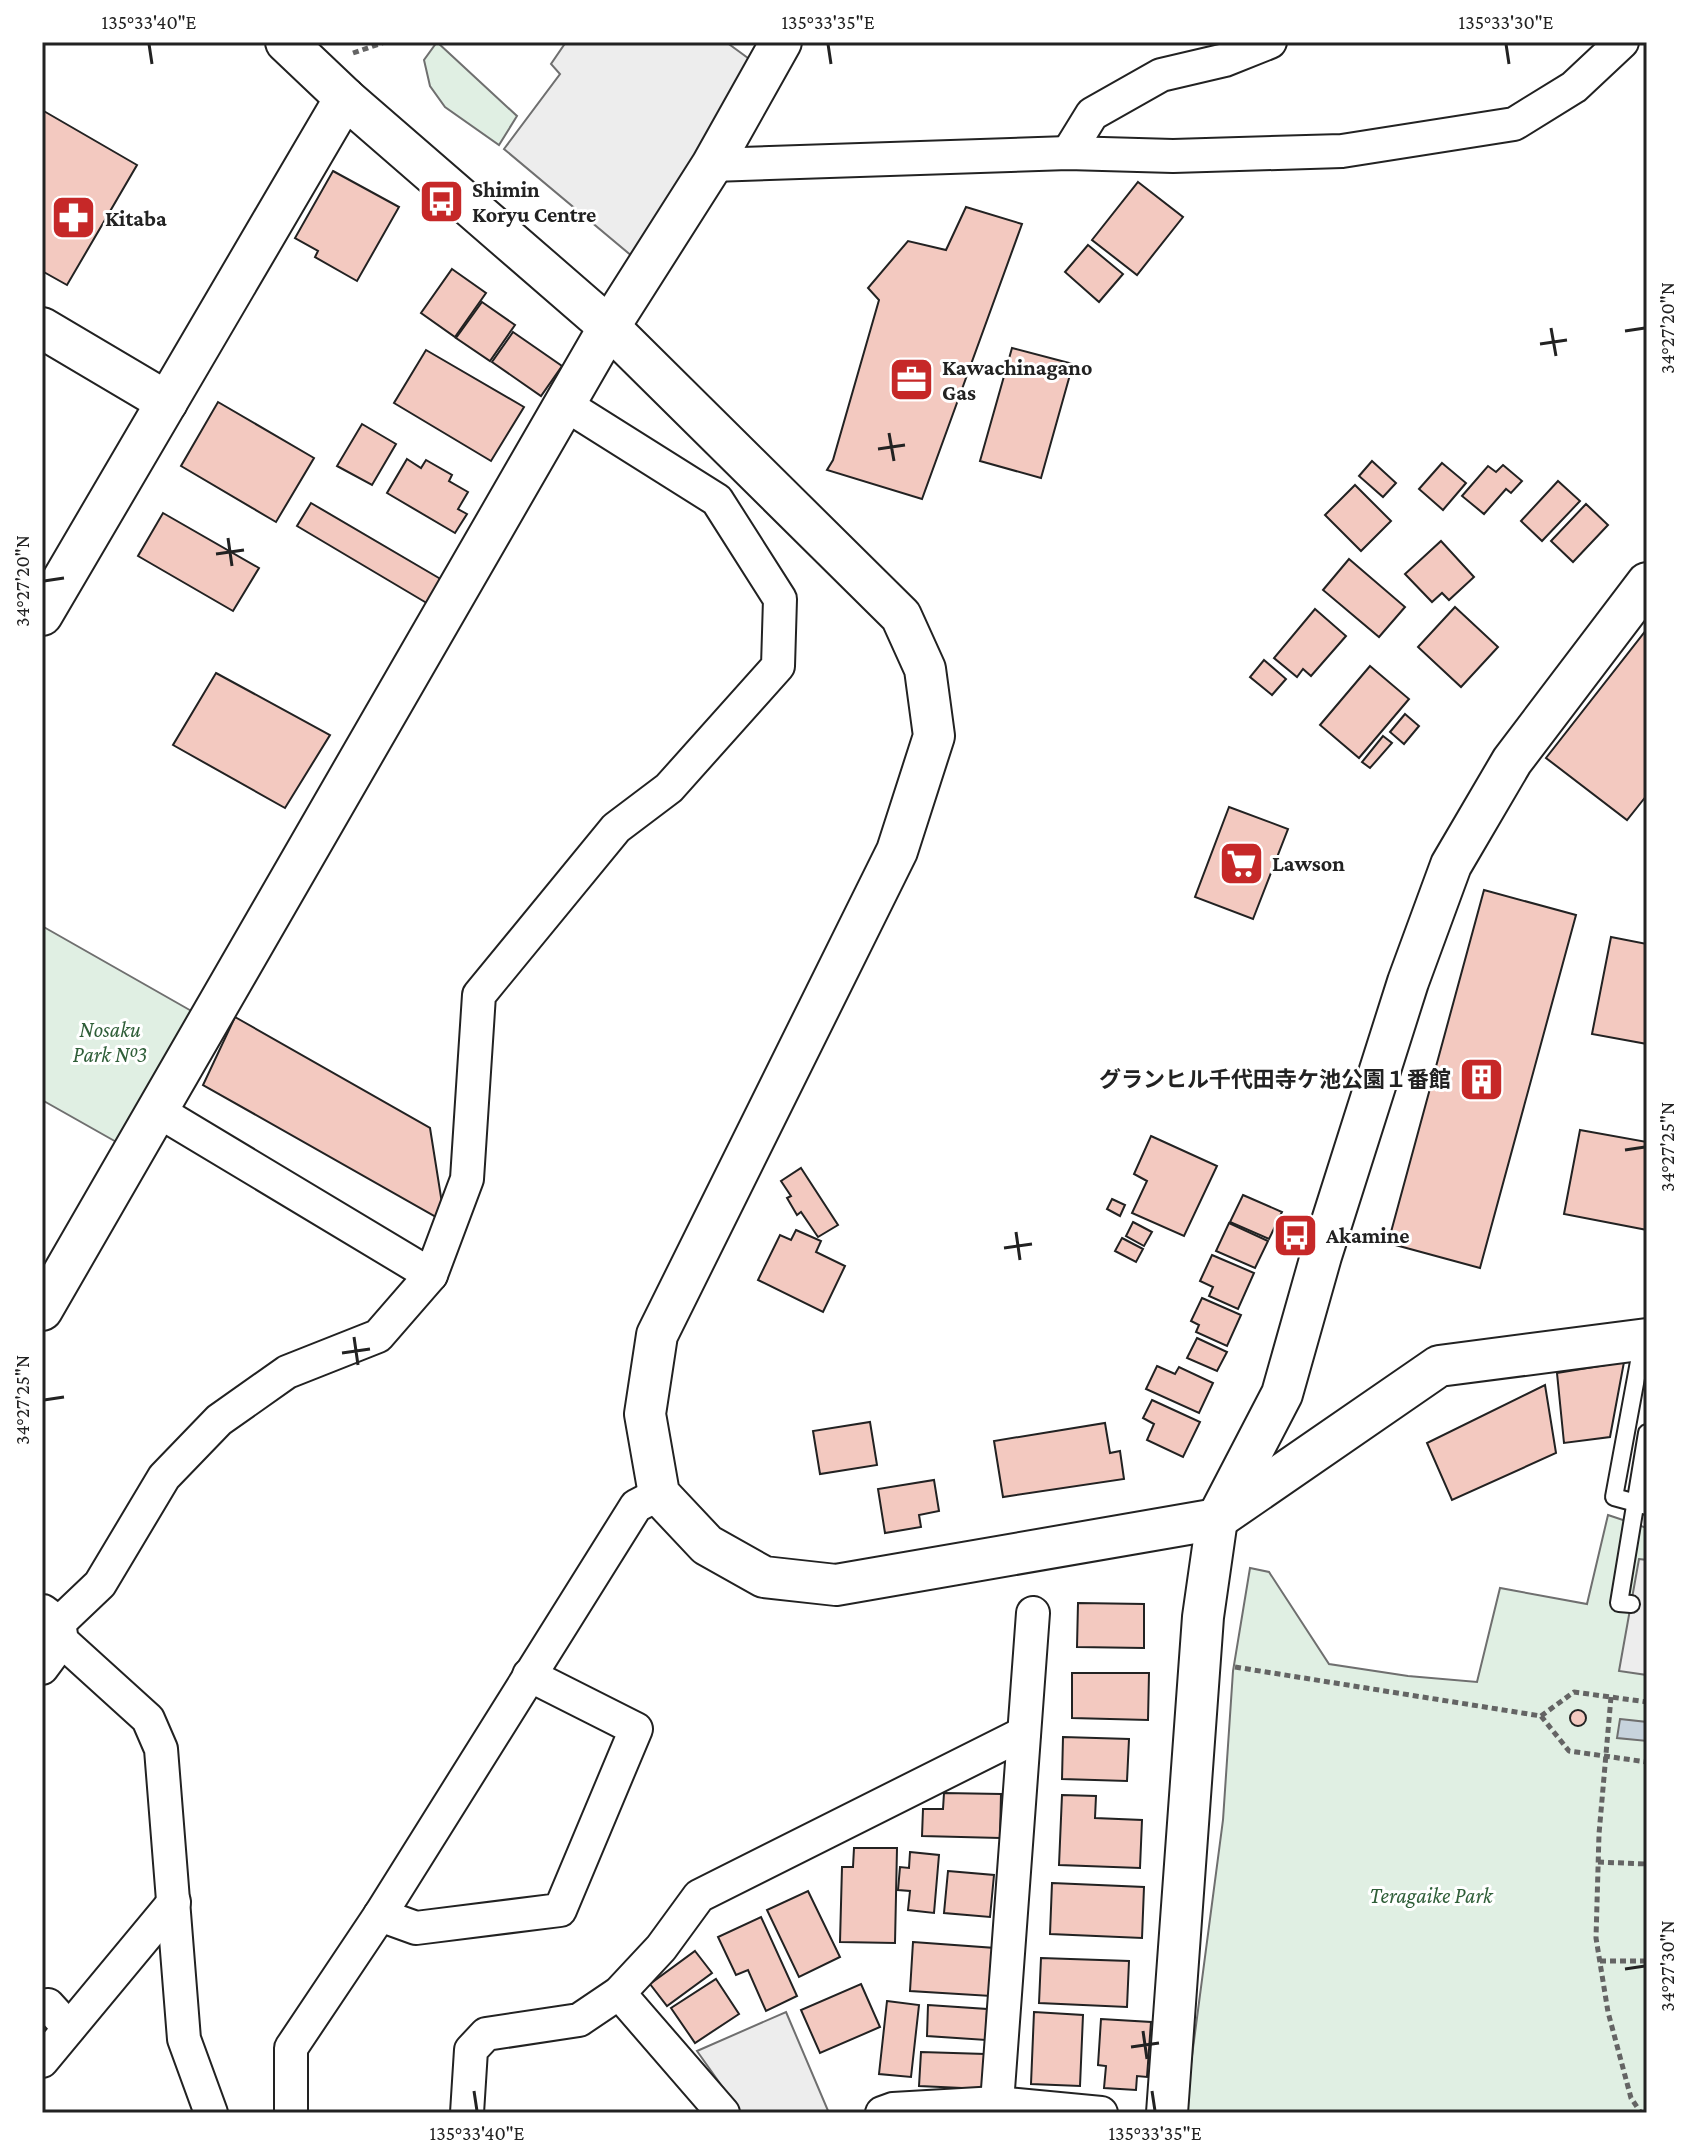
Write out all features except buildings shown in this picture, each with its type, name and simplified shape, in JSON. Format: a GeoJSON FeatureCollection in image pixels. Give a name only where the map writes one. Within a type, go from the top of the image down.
{"type":"FeatureCollection","features":[{"type":"Feature","properties":{"kind":"street"},"geometry":{"type":"LineString","coordinates":[[286,42],[345,98],[609,327],[901,616],[925,669],[934,736],[897,851],[657,1335],[645,1414],[659,1494],[707,1545],[764,1577],[836,1585],[1217,1519],[1439,1366],[1645,1338]]}},
{"type":"Feature","properties":{"kind":"street"},"geometry":{"type":"LineString","coordinates":[[42,1310],[609,327],[712,165],[781,42]]}},
{"type":"Feature","properties":{"kind":"street"},"geometry":{"type":"LineString","coordinates":[[1068,153],[1092,114],[1161,75],[1225,60],[1270,42]]}},
{"type":"Feature","properties":{"kind":"street"},"geometry":{"type":"LineString","coordinates":[[712,165],[1068,153],[1173,156],[1342,151],[1514,124],[1574,87],[1622,42]]}},
{"type":"Feature","properties":{"kind":"street"},"geometry":{"type":"LineString","coordinates":[[42,615],[345,98]]}},
{"type":"Feature","properties":{"kind":"street"},"geometry":{"type":"LineString","coordinates":[[42,328],[167,402]]}},
{"type":"Feature","properties":{"kind":"street"},"geometry":{"type":"LineString","coordinates":[[42,1668],[55,1625],[100,1584],[164,1477],[219,1420],[287,1372],[378,1336],[431,1275],[467,1179],[479,995],[616,828],[669,788],[778,666],[780,599],[717,500],[566,405]]}},
{"type":"Feature","properties":{"kind":"street"},"geometry":{"type":"LineString","coordinates":[[1167,2113],[1203,1617],[1217,1519],[1282,1394],[1321,1256],[1408,982],[1451,865],[1512,761],[1647,583]]}},
{"type":"Feature","properties":{"kind":"street"},"geometry":{"type":"LineString","coordinates":[[158,1111],[431,1275]]}},
{"type":"Feature","properties":{"kind":"street"},"geometry":{"type":"LineString","coordinates":[[291,2113],[291,2048],[380,1915],[636,1506],[659,1494]]}},
{"type":"Feature","properties":{"kind":"street"},"geometry":{"type":"LineString","coordinates":[[997,2103],[1033,1613]]}},
{"type":"Feature","properties":{"kind":"street"},"geometry":{"type":"LineString","coordinates":[[55,1625],[148,1719],[161,1749],[184,2039],[211,2113]]}},
{"type":"Feature","properties":{"kind":"street"},"geometry":{"type":"LineString","coordinates":[[380,1915],[416,1928],[560,1910],[636,1729],[529,1675]]}},
{"type":"Feature","properties":{"kind":"street"},"geometry":{"type":"LineString","coordinates":[[467,2113],[471,2050],[486,2034],[579,2020],[619,1993],[661,1948],[699,1896],[1024,1733]]}},
{"type":"Feature","properties":{"kind":"street"},"geometry":{"type":"LineString","coordinates":[[42,2061],[58,2017],[174,1902]]}},
{"type":"Feature","properties":{"kind":"street"},"geometry":{"type":"LineString","coordinates":[[619,1993],[723,2113]]}},
{"type":"Feature","properties":{"kind":"street"},"geometry":{"type":"LineString","coordinates":[[882,2113],[893,2109],[997,2103],[1101,2113]]}},
{"type":"Feature","properties":{"kind":"lane"},"geometry":{"type":"LineString","coordinates":[[1641,1504],[1614,1497],[1645,1338]]}},
{"type":"Feature","properties":{"kind":"lane"},"geometry":{"type":"LineString","coordinates":[[1631,1604],[1619,1603],[1641,1504],[1647,1433]]}},
{"type":"Feature","properties":{"kind":"path"},"geometry":{"type":"LineString","coordinates":[[353,53],[385,42]]}},
{"type":"Feature","properties":{"kind":"path"},"geometry":{"type":"LineString","coordinates":[[1234,1667],[1541,1716],[1569,1751],[1647,1762]]}},
{"type":"Feature","properties":{"kind":"path"},"geometry":{"type":"LineString","coordinates":[[1541,1716],[1574,1692],[1647,1702]]}},
{"type":"Feature","properties":{"kind":"path"},"geometry":{"type":"LineString","coordinates":[[1611,1697],[1598,1862],[1596,1938],[1608,2012],[1631,2098],[1641,2113]]}},
{"type":"Feature","properties":{"kind":"path"},"geometry":{"type":"LineString","coordinates":[[1598,1862],[1647,1864]]}},
{"type":"Feature","properties":{"kind":"path"},"geometry":{"type":"LineString","coordinates":[[1600,1961],[1647,1961]]}},
{"type":"Feature","properties":{"kind":"green space"},"geometry":{"type":"Polygon","coordinates":[[[437,42],[517,116],[499,145],[445,107],[430,86],[424,60],[437,42]]]}},
{"type":"Feature","properties":{"kind":"green space","name":"Nosaku Park №3"},"geometry":{"type":"Polygon","coordinates":[[[42,926],[202,1017],[127,1148],[42,1100],[42,926]]]}},
{"type":"Feature","properties":{"kind":"green space","name":"Teragaike Park"},"geometry":{"type":"Polygon","coordinates":[[[1608,1515],[1647,1528],[1647,2113],[1188,2113],[1185,2109],[1223,1820],[1233,1671],[1250,1568],[1269,1572],[1329,1664],[1477,1682],[1500,1588],[1587,1604],[1608,1515]]]}},
{"type":"Feature","properties":{"kind":"shaded area"},"geometry":{"type":"Polygon","coordinates":[[[566,42],[726,42],[752,61],[633,257],[504,149],[560,74],[551,64],[566,42]]]}},
{"type":"Feature","properties":{"kind":"shaded area"},"geometry":{"type":"Polygon","coordinates":[[[1639,1559],[1647,1560],[1647,1675],[1619,1671],[1639,1559]]]}},
{"type":"Feature","properties":{"kind":"shaded area"},"geometry":{"type":"Polygon","coordinates":[[[1620,1719],[1647,1722],[1647,1741],[1617,1738],[1620,1719]]]}},
{"type":"Feature","properties":{"kind":"shaded area"},"geometry":{"type":"Polygon","coordinates":[[[786,2012],[829,2113],[741,2113],[697,2051],[786,2012]]]}},
{"type":"Feature","properties":{"kind":"place","name":"Shimin Koryu Centre"},"geometry":{"type":"Point","coordinates":[441,202]}},
{"type":"Feature","properties":{"kind":"place","name":"Kitaba"},"geometry":{"type":"Point","coordinates":[74,218]}},
{"type":"Feature","properties":{"kind":"place","name":"Kawachinagano Gas"},"geometry":{"type":"Point","coordinates":[911,380]}},
{"type":"Feature","properties":{"kind":"place","name":"Lawson"},"geometry":{"type":"Point","coordinates":[1241,863]}},
{"type":"Feature","properties":{"kind":"place","name":"グランヒル千代田寺ケ池公園１番館"},"geometry":{"type":"Point","coordinates":[1482,1079]}},
{"type":"Feature","properties":{"kind":"place","name":"Akamine"},"geometry":{"type":"Point","coordinates":[1295,1235]}}]}
